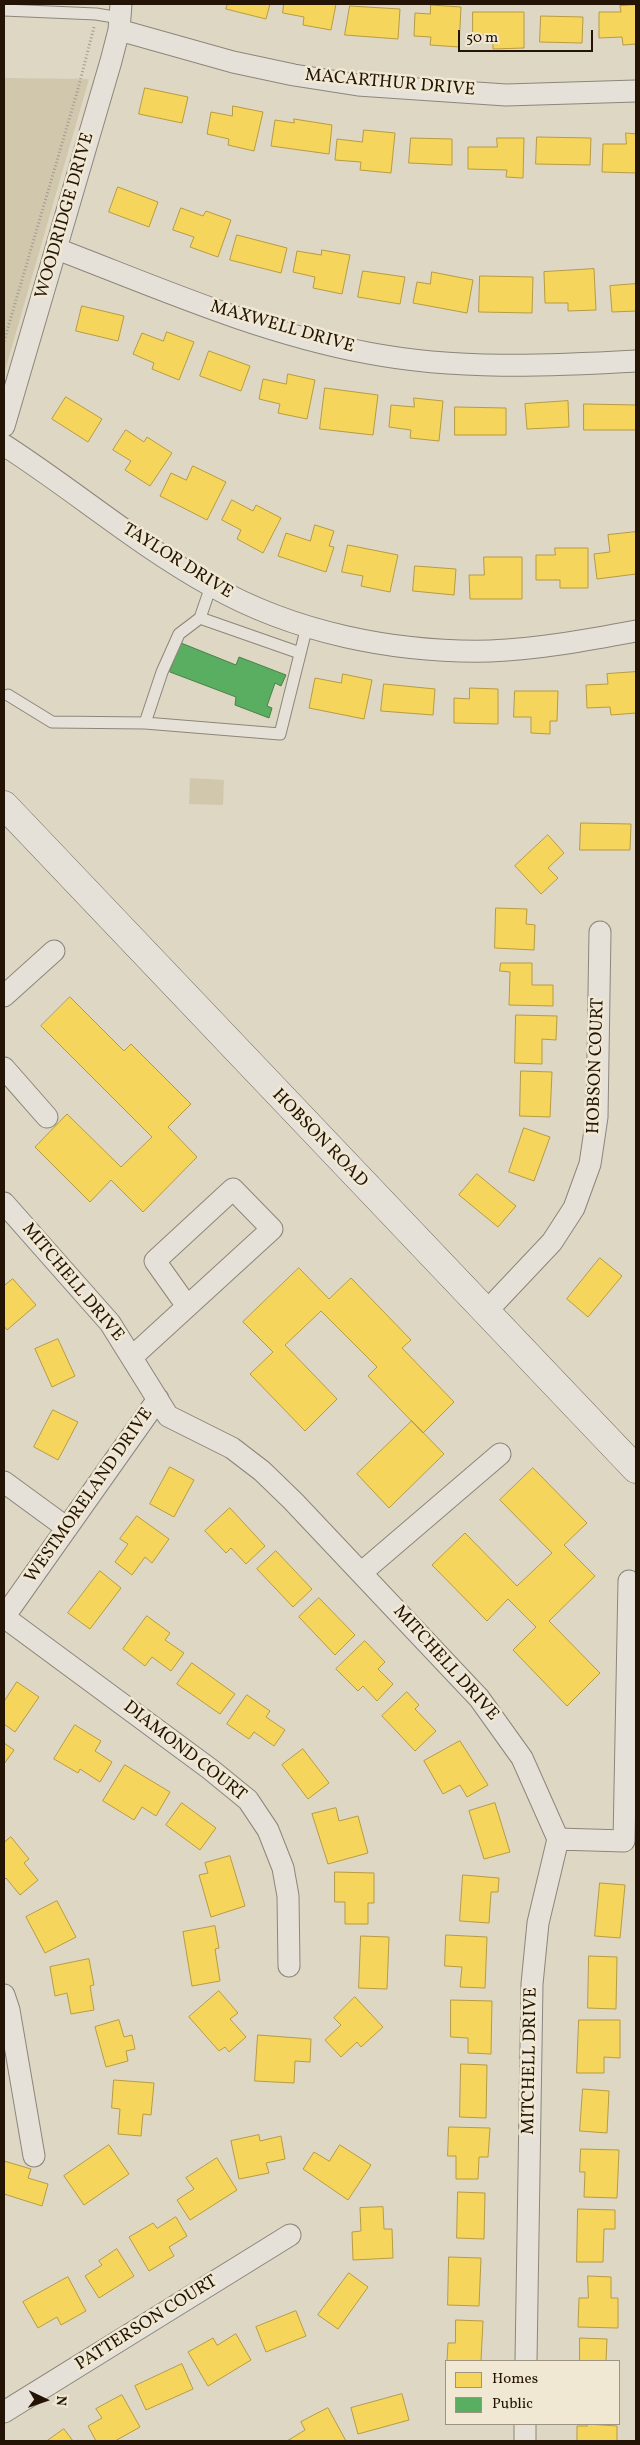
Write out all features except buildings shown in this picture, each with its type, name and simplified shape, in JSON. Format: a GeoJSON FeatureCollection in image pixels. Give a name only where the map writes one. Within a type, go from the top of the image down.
{"type":"FeatureCollection","features":[{"type":"Feature","properties":{"kind":"main road","name":"HOBSON ROAD"},"geometry":{"type":"LineString","coordinates":[[4,805],[636,1470]]}},
{"type":"Feature","properties":{"kind":"street","name":"MACARTHUR DRIVE"},"geometry":{"type":"LineString","coordinates":[[120,17],[242,64],[294,76],[358,85],[506,94],[636,91]]}},
{"type":"Feature","properties":{"kind":"street","name":"WOODRIDGE DRIVE"},"geometry":{"type":"LineString","coordinates":[[4,426],[57,249],[120,17]]}},
{"type":"Feature","properties":{"kind":"street","name":"MAXWELL DRIVE"},"geometry":{"type":"LineString","coordinates":[[57,249],[247,322],[307,340],[369,353],[431,362],[494,366],[552,366],[636,361]]}},
{"type":"Feature","properties":{"kind":"street","name":"TAYLOR DRIVE"},"geometry":{"type":"LineString","coordinates":[[4,445],[158,554],[211,586],[244,602],[307,626],[391,645],[459,651],[528,648],[636,631]]}},
{"type":"Feature","properties":{"kind":"street","name":"HOBSON COURT"},"geometry":{"type":"LineString","coordinates":[[485,1313],[552,1242],[574,1208],[590,1164],[597,1117],[600,932]]}},
{"type":"Feature","properties":{"kind":"street"},"geometry":{"type":"LineString","coordinates":[[4,996],[54,951]]}},
{"type":"Feature","properties":{"kind":"street"},"geometry":{"type":"LineString","coordinates":[[4,1068],[47,1117]]}},
{"type":"Feature","properties":{"kind":"street"},"geometry":{"type":"LineString","coordinates":[[132,1357],[272,1229],[233,1189],[155,1261],[187,1306]]}},
{"type":"Feature","properties":{"kind":"street","name":"MITCHELL DRIVE"},"geometry":{"type":"LineString","coordinates":[[4,1203],[110,1323],[168,1416],[232,1448],[262,1471],[479,1698],[505,1730],[527,1767],[558,1838],[538,1923],[532,1984],[526,2360]]}},
{"type":"Feature","properties":{"kind":"street","name":"WESTMORELAND DRIVE"},"geometry":{"type":"LineString","coordinates":[[4,1617],[158,1400]]}},
{"type":"Feature","properties":{"kind":"street"},"geometry":{"type":"LineString","coordinates":[[361,1573],[500,1454]]}},
{"type":"Feature","properties":{"kind":"street"},"geometry":{"type":"LineString","coordinates":[[4,1482],[67,1528]]}},
{"type":"Feature","properties":{"kind":"street"},"geometry":{"type":"LineString","coordinates":[[558,1838],[624,1841],[629,1581]]}},
{"type":"Feature","properties":{"kind":"street","name":"DIAMOND COURT"},"geometry":{"type":"LineString","coordinates":[[4,1617],[210,1769],[248,1800],[268,1830],[283,1868],[288,1896],[289,1966]]}},
{"type":"Feature","properties":{"kind":"street"},"geometry":{"type":"LineString","coordinates":[[4,1995],[9,2010],[34,2156]]}},
{"type":"Feature","properties":{"kind":"street","name":"PATTERSON COURT"},"geometry":{"type":"LineString","coordinates":[[4,2412],[290,2235]]}},
{"type":"Feature","properties":{"kind":"street"},"geometry":{"type":"LineString","coordinates":[[525,2425],[525,2441]]}},
{"type":"Feature","properties":{"kind":"lane"},"geometry":{"type":"LineString","coordinates":[[4,10],[96,14],[120,17]]}},
{"type":"Feature","properties":{"kind":"lane"},"geometry":{"type":"LineString","coordinates":[[145,723],[162,672],[179,634],[200,618],[211,586]]}},
{"type":"Feature","properties":{"kind":"lane"},"geometry":{"type":"LineString","coordinates":[[200,618],[300,653]]}},
{"type":"Feature","properties":{"kind":"lane"},"geometry":{"type":"LineString","coordinates":[[8,695],[52,722],[145,723],[280,734],[307,626]]}},
{"type":"Feature","properties":{"kind":"path"},"geometry":{"type":"LineString","coordinates":[[4,341],[88,55],[96,14]]}},
{"type":"Feature","properties":{"kind":"shaded area"},"geometry":{"type":"Polygon","coordinates":[[[4,78],[89,79],[4,374],[4,78]]]}},
{"type":"Feature","properties":{"kind":"shaded area"},"geometry":{"type":"Polygon","coordinates":[[[190,778],[224,780],[223,805],[189,804],[190,778]]]}}]}
